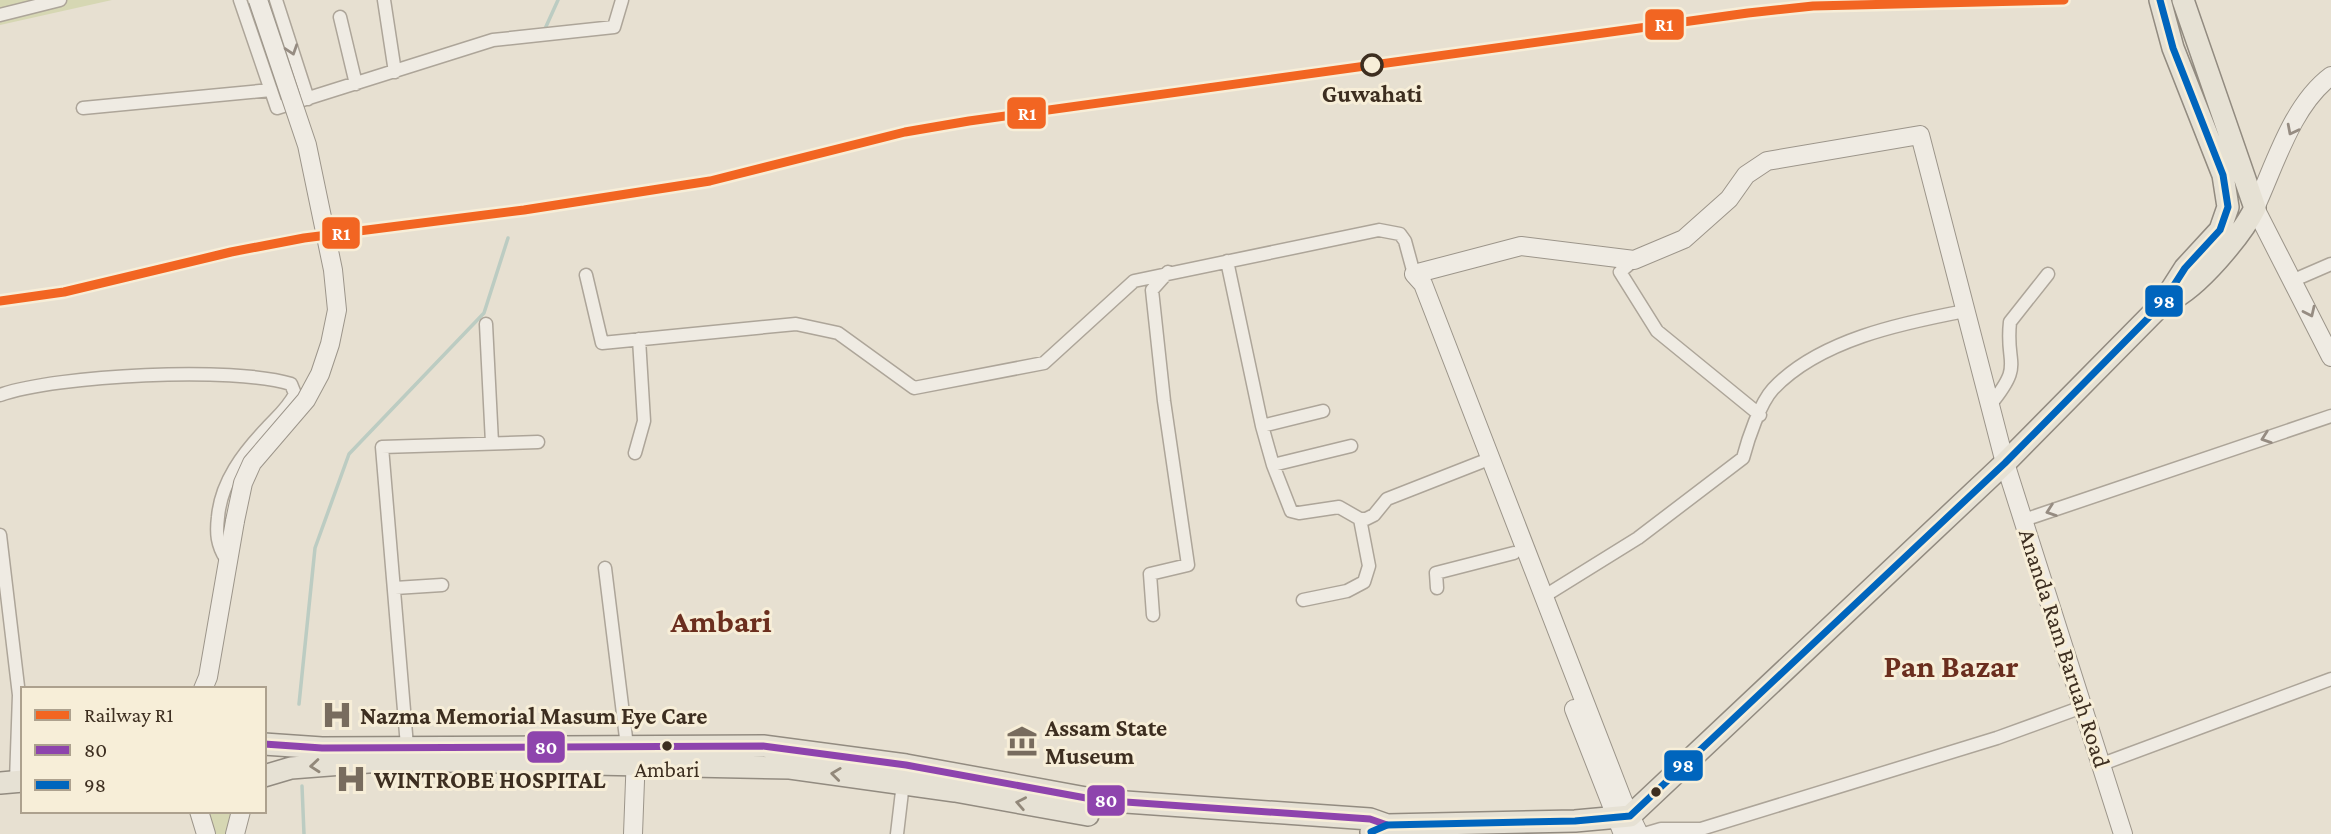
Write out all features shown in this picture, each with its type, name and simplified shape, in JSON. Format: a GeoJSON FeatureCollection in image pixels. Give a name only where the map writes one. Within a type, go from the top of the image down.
{"type":"FeatureCollection","features":[{"type":"Feature","properties":{"kind":"main road"},"geometry":{"type":"LineString","coordinates":[[266,744],[633,753],[790,768],[904,783],[1089,816],[1375,827],[1574,821],[1627,825],[2005,463],[2166,296],[2220,230],[2228,207],[2223,175],[2173,48],[2161,0]]}},
{"type":"Feature","properties":{"kind":"main road"},"geometry":{"type":"LineString","coordinates":[[2166,296],[2175,298],[2229,248],[2245,229],[2255,208],[2183,0]]}},
{"type":"Feature","properties":{"kind":"main road"},"geometry":{"type":"LineString","coordinates":[[266,775],[291,768],[394,760],[763,746],[906,765],[1089,816]]}},
{"type":"Feature","properties":{"kind":"main road"},"geometry":{"type":"LineString","coordinates":[[0,798],[15,785]]}},
{"type":"Feature","properties":{"kind":"street"},"geometry":{"type":"LineString","coordinates":[[0,15],[60,0]]}},
{"type":"Feature","properties":{"kind":"street"},"geometry":{"type":"LineString","coordinates":[[240,0],[277,108],[493,40],[614,27],[622,0]]}},
{"type":"Feature","properties":{"kind":"street"},"geometry":{"type":"LineString","coordinates":[[207,685],[226,559],[243,483],[252,463],[306,400],[320,374],[331,344],[337,310],[332,270],[307,145],[258,0]]}},
{"type":"Feature","properties":{"kind":"street"},"geometry":{"type":"LineString","coordinates":[[275,0],[308,99]]}},
{"type":"Feature","properties":{"kind":"street"},"geometry":{"type":"LineString","coordinates":[[384,0],[395,72]]}},
{"type":"Feature","properties":{"kind":"street"},"geometry":{"type":"LineString","coordinates":[[340,17],[356,84]]}},
{"type":"Feature","properties":{"kind":"street"},"geometry":{"type":"LineString","coordinates":[[2331,76],[2317,86],[2292,128],[2255,208],[2331,357]]}},
{"type":"Feature","properties":{"kind":"street"},"geometry":{"type":"LineString","coordinates":[[83,108],[271,90]]}},
{"type":"Feature","properties":{"kind":"street","name":"Ananda Ram Baruah Road"},"geometry":{"type":"LineString","coordinates":[[1634,260],[1684,239],[1729,199],[1746,174],[1767,161],[1920,135],[2005,463],[2085,706],[2123,834]]}},
{"type":"Feature","properties":{"kind":"street"},"geometry":{"type":"LineString","coordinates":[[586,275],[602,343],[796,324],[838,333],[914,388],[1044,363],[1133,281],[1379,230],[1399,233],[1405,241],[1414,274],[1423,284],[1514,553],[1627,825]]}},
{"type":"Feature","properties":{"kind":"street"},"geometry":{"type":"LineString","coordinates":[[1414,274],[1521,246],[1634,260]]}},
{"type":"Feature","properties":{"kind":"street"},"geometry":{"type":"LineString","coordinates":[[1634,260],[1620,272],[1657,331],[1760,415]]}},
{"type":"Feature","properties":{"kind":"street"},"geometry":{"type":"LineString","coordinates":[[1227,261],[1262,426],[1273,465],[1291,511],[1298,513],[1339,507],[1360,519],[1370,517],[1387,499],[1485,461]]}},
{"type":"Feature","properties":{"kind":"street"},"geometry":{"type":"LineString","coordinates":[[2294,280],[2331,264]]}},
{"type":"Feature","properties":{"kind":"street"},"geometry":{"type":"LineString","coordinates":[[1153,615],[1150,574],[1188,565],[1164,401],[1152,290],[1168,272]]}},
{"type":"Feature","properties":{"kind":"street"},"geometry":{"type":"LineString","coordinates":[[1990,405],[2006,385],[2014,366],[2010,322],[2048,274]]}},
{"type":"Feature","properties":{"kind":"street"},"geometry":{"type":"LineString","coordinates":[[1543,597],[1638,538],[1743,458],[1772,390],[1808,362],[1858,338],[1913,320],[1965,311]]}},
{"type":"Feature","properties":{"kind":"street"},"geometry":{"type":"LineString","coordinates":[[486,324],[492,443]]}},
{"type":"Feature","properties":{"kind":"street"},"geometry":{"type":"LineString","coordinates":[[635,453],[644,421],[639,339]]}},
{"type":"Feature","properties":{"kind":"street"},"geometry":{"type":"LineString","coordinates":[[0,396],[19,388],[124,377],[257,378],[291,384],[295,394],[290,405],[260,435],[224,486],[219,503],[217,539],[226,559]]}},
{"type":"Feature","properties":{"kind":"street"},"geometry":{"type":"LineString","coordinates":[[1262,426],[1323,411]]}},
{"type":"Feature","properties":{"kind":"street"},"geometry":{"type":"LineString","coordinates":[[2024,520],[2331,416]]}},
{"type":"Feature","properties":{"kind":"street"},"geometry":{"type":"LineString","coordinates":[[407,746],[382,447],[538,442]]}},
{"type":"Feature","properties":{"kind":"street"},"geometry":{"type":"LineString","coordinates":[[1273,465],[1351,446]]}},
{"type":"Feature","properties":{"kind":"street"},"geometry":{"type":"LineString","coordinates":[[1485,461],[1543,597],[1627,825]]}},
{"type":"Feature","properties":{"kind":"street"},"geometry":{"type":"LineString","coordinates":[[1303,600],[1347,591],[1364,582],[1369,566],[1360,519]]}},
{"type":"Feature","properties":{"kind":"street"},"geometry":{"type":"LineString","coordinates":[[0,535],[19,695],[15,785]]}},
{"type":"Feature","properties":{"kind":"street"},"geometry":{"type":"LineString","coordinates":[[1437,588],[1436,573],[1442,569],[1470,567],[1514,553]]}},
{"type":"Feature","properties":{"kind":"street"},"geometry":{"type":"LineString","coordinates":[[605,568],[633,753],[633,834]]}},
{"type":"Feature","properties":{"kind":"street"},"geometry":{"type":"LineString","coordinates":[[395,588],[442,584]]}},
{"type":"Feature","properties":{"kind":"street"},"geometry":{"type":"LineString","coordinates":[[2102,764],[2331,679]]}},
{"type":"Feature","properties":{"kind":"street"},"geometry":{"type":"LineString","coordinates":[[1644,834],[1661,829],[1701,829],[1997,738],[2085,706]]}},
{"type":"Feature","properties":{"kind":"street"},"geometry":{"type":"LineString","coordinates":[[897,834],[904,783]]}},
{"type":"Feature","properties":{"kind":"street"},"geometry":{"type":"LineString","coordinates":[[200,813],[206,834]]}},
{"type":"Feature","properties":{"kind":"street"},"geometry":{"type":"LineString","coordinates":[[235,834],[240,813]]}},
{"type":"Feature","properties":{"kind":"green space"},"geometry":{"type":"Polygon","coordinates":[[[0,0],[112,0],[0,25],[0,0]]]}},
{"type":"Feature","properties":{"kind":"green space"},"geometry":{"type":"Polygon","coordinates":[[[207,813],[233,813],[232,834],[210,834],[207,813]]]}},
{"type":"Feature","properties":{"kind":"waterway"},"geometry":{"type":"LineString","coordinates":[[544,31],[558,0]]}},
{"type":"Feature","properties":{"kind":"waterway"},"geometry":{"type":"LineString","coordinates":[[299,704],[315,548],[349,454],[484,313],[508,238]]}},
{"type":"Feature","properties":{"kind":"waterway"},"geometry":{"type":"LineString","coordinates":[[302,786],[304,834]]}},
{"type":"Feature","properties":{"kind":"railway"},"geometry":{"type":"LineString","coordinates":[[440,221],[710,181],[905,132],[969,121],[1748,13],[1813,6],[2064,0]]}},
{"type":"Feature","properties":{"kind":"rail line","name":"R1"},"geometry":{"type":"LineString","coordinates":[[0,301],[64,292],[231,252],[304,238],[524,210],[710,181],[905,132],[969,121],[1748,13],[1813,6],[2064,0]]}},
{"type":"Feature","properties":{"kind":"transit line","name":"98"},"geometry":{"type":"LineString","coordinates":[[1371,832],[1387,825],[1575,821],[1630,816],[2005,463],[2162,304],[2185,268],[2220,230],[2228,207],[2223,175],[2173,48],[2160,0]]}},
{"type":"Feature","properties":{"kind":"transit line","name":"80"},"geometry":{"type":"LineString","coordinates":[[266,744],[322,748],[763,746],[906,765],[1097,800],[1370,819],[1387,825]]}},
{"type":"Feature","properties":{"kind":"place","name":"Guwahati"},"geometry":{"type":"Point","coordinates":[1372,65]}},
{"type":"Feature","properties":{"kind":"place","name":"Nazma Memorial Masum Eye Care"},"geometry":{"type":"Point","coordinates":[337,715]}},
{"type":"Feature","properties":{"kind":"place","name":"Assam State Museum"},"geometry":{"type":"Point","coordinates":[1022,741]}},
{"type":"Feature","properties":{"kind":"place","name":"Ambari"},"geometry":{"type":"Point","coordinates":[667,746]}},
{"type":"Feature","properties":{"kind":"place","name":"WINTROBE HOSPITAL"},"geometry":{"type":"Point","coordinates":[351,779]}},
{"type":"Feature","properties":{"kind":"district","name":"Ambari"},"geometry":{"type":"Point","coordinates":[721,621]}},
{"type":"Feature","properties":{"kind":"district","name":"Pan Bazar"},"geometry":{"type":"Point","coordinates":[1951,666]}}]}
